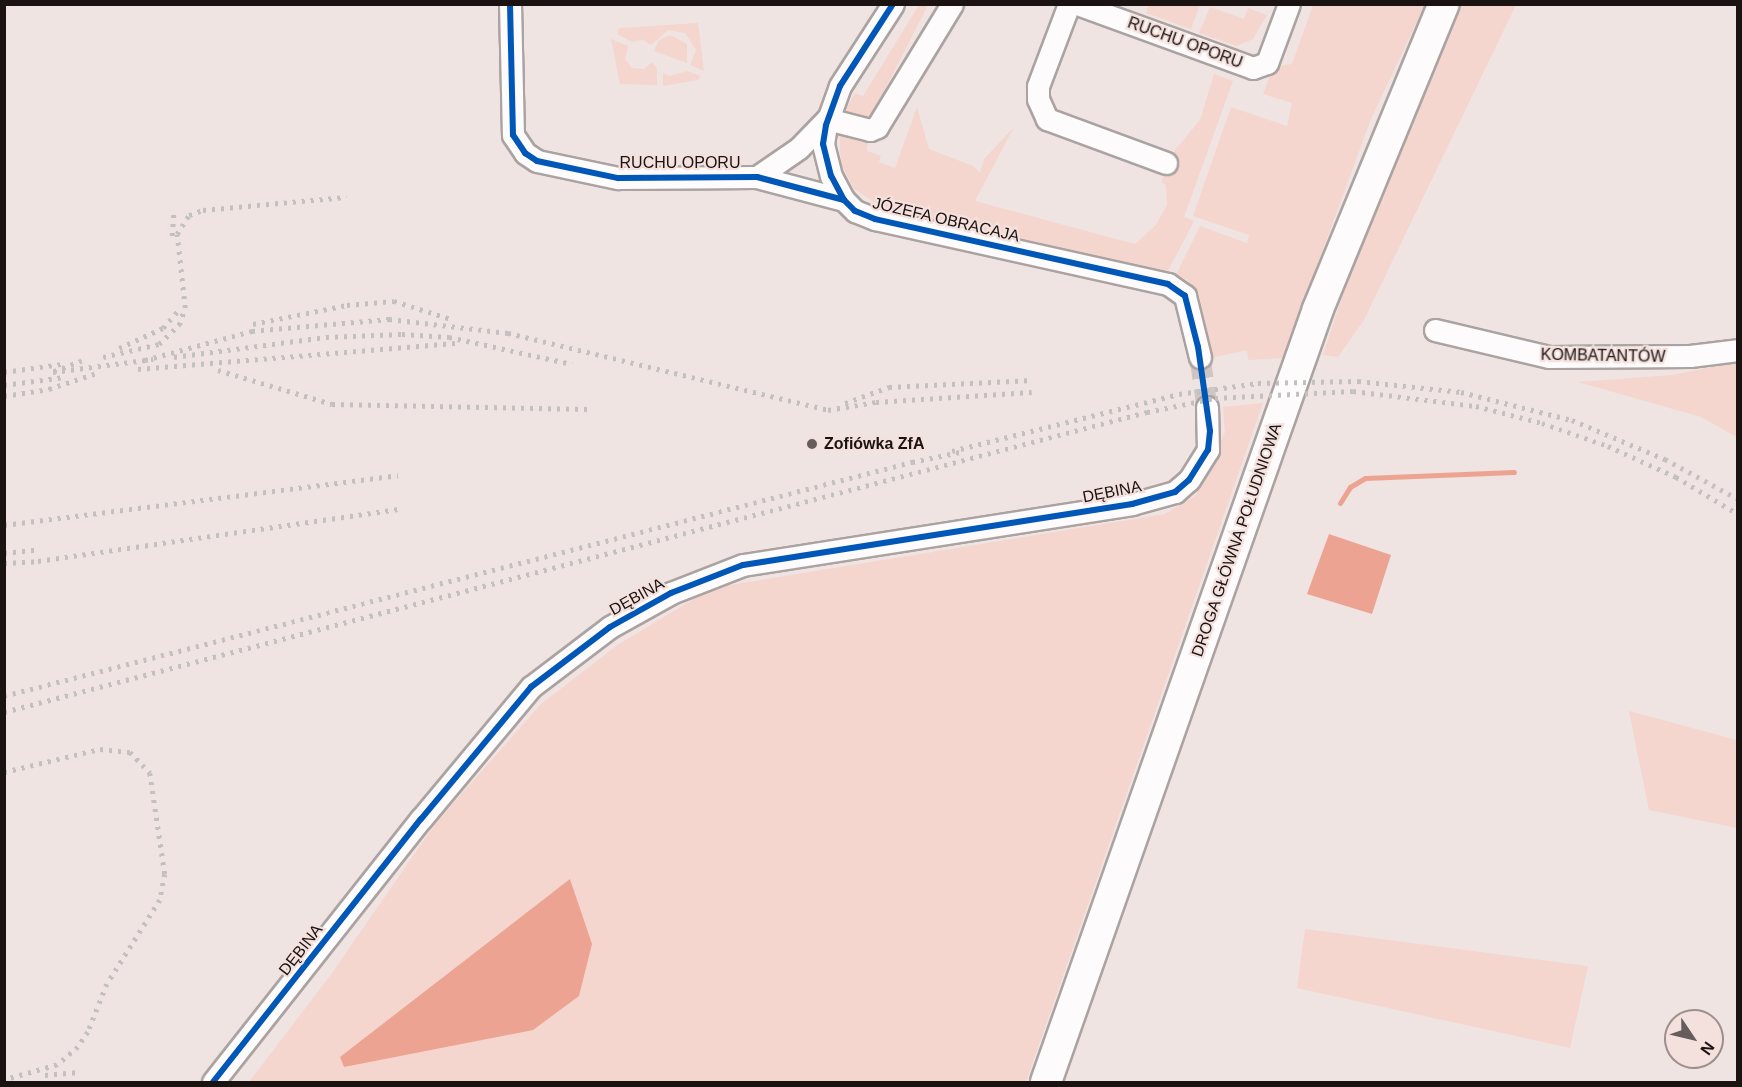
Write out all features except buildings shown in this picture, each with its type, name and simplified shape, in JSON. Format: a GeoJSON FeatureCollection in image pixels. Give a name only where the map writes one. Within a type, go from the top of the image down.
{"type":"FeatureCollection","features":[{"type":"Feature","properties":{"kind":"main road","name":"DROGA GŁÓWNA POŁUDNIOWA"},"geometry":{"type":"LineString","coordinates":[[1046,1083],[1315,319],[1444,4]]}},
{"type":"Feature","properties":{"kind":"street","name":"RUCHU OPORU"},"geometry":{"type":"LineString","coordinates":[[510,4],[513,135],[525,153],[537,161],[618,178],[757,177],[844,200]]}},
{"type":"Feature","properties":{"kind":"street","name":"JÓZEFA OBRACAJA"},"geometry":{"type":"LineString","coordinates":[[893,4],[840,86],[827,119],[823,144],[831,176],[844,200],[855,211],[875,219],[1168,284],[1185,296],[1200,357]]}},
{"type":"Feature","properties":{"kind":"street"},"geometry":{"type":"LineString","coordinates":[[757,177],[799,147],[827,119],[870,130],[877,127],[952,4]]}},
{"type":"Feature","properties":{"kind":"street"},"geometry":{"type":"LineString","coordinates":[[1069,4],[1038,86],[1038,99],[1047,119],[1166,163]]}},
{"type":"Feature","properties":{"kind":"street","name":"RUCHU OPORU"},"geometry":{"type":"LineString","coordinates":[[1077,4],[1253,68],[1267,63],[1289,4]]}},
{"type":"Feature","properties":{"kind":"street","name":"KOMBATANTÓW"},"geometry":{"type":"LineString","coordinates":[[1435,330],[1549,357],[1690,356],[1737,350]]}},
{"type":"Feature","properties":{"kind":"street","name":"DĘBINA"},"geometry":{"type":"LineString","coordinates":[[213,1083],[421,819],[531,687],[610,627],[671,593],[743,565],[1132,504],[1175,492],[1190,480],[1208,450],[1206,407]]}},
{"type":"Feature","properties":{"kind":"shaded area"},"geometry":{"type":"Polygon","coordinates":[[[1149,4],[1200,5],[1191,29],[1146,13],[1149,4]]]}},
{"type":"Feature","properties":{"kind":"shaded area"},"geometry":{"type":"Polygon","coordinates":[[[919,5],[928,5],[871,117],[866,121],[843,116],[855,93],[863,96],[919,5]]]}},
{"type":"Feature","properties":{"kind":"shaded area"},"geometry":{"type":"Polygon","coordinates":[[[1313,5],[1425,5],[1371,119],[1283,358],[1248,360],[1247,350],[1211,358],[1199,295],[1186,279],[1176,275],[1200,226],[1247,243],[1249,235],[1193,216],[1231,107],[1287,126],[1292,103],[1263,94],[1273,67],[1292,64],[1313,5]]]}},
{"type":"Feature","properties":{"kind":"shaded area"},"geometry":{"type":"Polygon","coordinates":[[[1459,5],[1516,5],[1364,320],[1338,357],[1323,355],[1370,211],[1433,53],[1459,5]]]}},
{"type":"Feature","properties":{"kind":"shaded area"},"geometry":{"type":"Polygon","coordinates":[[[1210,7],[1244,19],[1248,8],[1267,15],[1253,39],[1236,46],[1199,33],[1210,7]]]}},
{"type":"Feature","properties":{"kind":"shaded area"},"geometry":{"type":"Polygon","coordinates":[[[698,23],[704,71],[690,65],[696,50],[685,33],[668,30],[651,45],[643,40],[632,42],[617,34],[619,28],[698,23]]]}},
{"type":"Feature","properties":{"kind":"shaded area"},"geometry":{"type":"Polygon","coordinates":[[[671,35],[687,44],[687,63],[654,51],[659,40],[671,35]]]}},
{"type":"Feature","properties":{"kind":"shaded area"},"geometry":{"type":"Polygon","coordinates":[[[611,39],[628,46],[625,59],[632,68],[644,69],[652,62],[657,68],[657,85],[620,84],[611,39]]]}},
{"type":"Feature","properties":{"kind":"shaded area"},"geometry":{"type":"Polygon","coordinates":[[[687,71],[700,76],[698,80],[663,86],[663,73],[670,76],[687,71]]]}},
{"type":"Feature","properties":{"kind":"shaded area"},"geometry":{"type":"Polygon","coordinates":[[[1214,74],[1233,81],[1184,217],[1194,221],[1167,273],[883,208],[854,189],[841,164],[839,130],[869,135],[867,151],[881,156],[879,162],[895,168],[917,107],[929,149],[973,166],[980,173],[984,159],[1014,127],[975,201],[1135,244],[1156,225],[1167,205],[1166,185],[1161,182],[1175,150],[1200,120],[1214,74]]]}},
{"type":"Feature","properties":{"kind":"shaded area"},"geometry":{"type":"Polygon","coordinates":[[[1737,362],[1737,437],[1701,417],[1578,382],[1672,375],[1737,362]]]}},
{"type":"Feature","properties":{"kind":"shaded area"},"geometry":{"type":"Polygon","coordinates":[[[1263,403],[1026,1082],[249,1082],[332,973],[435,824],[541,704],[619,644],[712,588],[1165,514],[1196,495],[1225,432],[1223,407],[1263,403]]]}},
{"type":"Feature","properties":{"kind":"shaded area"},"geometry":{"type":"Polygon","coordinates":[[[1329,534],[1391,555],[1372,614],[1307,594],[1329,534]]]}},
{"type":"Feature","properties":{"kind":"shaded area"},"geometry":{"type":"Polygon","coordinates":[[[1629,711],[1737,740],[1737,828],[1649,810],[1629,711]]]}},
{"type":"Feature","properties":{"kind":"shaded area"},"geometry":{"type":"Polygon","coordinates":[[[570,879],[592,944],[579,996],[533,1030],[344,1067],[340,1057],[570,879]]]}},
{"type":"Feature","properties":{"kind":"shaded area"},"geometry":{"type":"Polygon","coordinates":[[[1305,929],[1588,966],[1570,1048],[1297,988],[1305,929]]]}},
{"type":"Feature","properties":{"kind":"waterway"},"geometry":{"type":"LineString","coordinates":[[1340,503],[1350,487],[1365,478],[1514,472]]}},
{"type":"Feature","properties":{"kind":"tunnel"},"geometry":{"type":"LineString","coordinates":[[1200,357],[1207,407]]}},
{"type":"Feature","properties":{"kind":"railway"},"geometry":{"type":"LineString","coordinates":[[103,357],[159,344],[179,325],[185,308],[177,234],[189,215],[203,210],[346,197]]}},
{"type":"Feature","properties":{"kind":"railway"},"geometry":{"type":"LineString","coordinates":[[172,236],[174,210]]}},
{"type":"Feature","properties":{"kind":"railway"},"geometry":{"type":"LineString","coordinates":[[253,324],[347,305],[394,301],[451,319]]}},
{"type":"Feature","properties":{"kind":"railway"},"geometry":{"type":"LineString","coordinates":[[119,348],[163,328],[178,311]]}},
{"type":"Feature","properties":{"kind":"railway"},"geometry":{"type":"LineString","coordinates":[[145,360],[252,331],[389,319],[508,333],[828,410],[876,402],[1032,392]]}},
{"type":"Feature","properties":{"kind":"railway"},"geometry":{"type":"LineString","coordinates":[[174,357],[326,337],[402,334],[449,337],[572,364]]}},
{"type":"Feature","properties":{"kind":"railway"},"geometry":{"type":"LineString","coordinates":[[138,369],[455,343]]}},
{"type":"Feature","properties":{"kind":"railway"},"geometry":{"type":"LineString","coordinates":[[82,361],[53,372],[153,359]]}},
{"type":"Feature","properties":{"kind":"railway"},"geometry":{"type":"LineString","coordinates":[[4,372],[62,364]]}},
{"type":"Feature","properties":{"kind":"railway"},"geometry":{"type":"LineString","coordinates":[[218,370],[332,404],[589,409]]}},
{"type":"Feature","properties":{"kind":"railway"},"geometry":{"type":"LineString","coordinates":[[4,396],[49,389],[100,372]]}},
{"type":"Feature","properties":{"kind":"railway"},"geometry":{"type":"LineString","coordinates":[[4,385],[64,377]]}},
{"type":"Feature","properties":{"kind":"railway"},"geometry":{"type":"LineString","coordinates":[[845,403],[889,387],[1033,380]]}},
{"type":"Feature","properties":{"kind":"railway"},"geometry":{"type":"LineString","coordinates":[[952,451],[1179,394],[1258,383],[1358,381],[1461,392],[1572,420],[1665,459],[1738,499]]}},
{"type":"Feature","properties":{"kind":"railway"},"geometry":{"type":"LineString","coordinates":[[4,712],[1147,412],[1215,398],[1353,391],[1476,406],[1542,423],[1608,446],[1676,477],[1738,514]]}},
{"type":"Feature","properties":{"kind":"railway"},"geometry":{"type":"LineString","coordinates":[[4,696],[912,462],[960,452]]}},
{"type":"Feature","properties":{"kind":"railway"},"geometry":{"type":"LineString","coordinates":[[4,525],[398,475]]}},
{"type":"Feature","properties":{"kind":"railway"},"geometry":{"type":"LineString","coordinates":[[4,563],[38,561],[400,509]]}},
{"type":"Feature","properties":{"kind":"railway"},"geometry":{"type":"LineString","coordinates":[[4,553],[40,549]]}},
{"type":"Feature","properties":{"kind":"railway"},"geometry":{"type":"LineString","coordinates":[[4,772],[100,749],[130,752],[150,773],[165,874],[160,900],[107,984],[88,1032],[78,1047],[57,1065],[4,1080]]}},
{"type":"Feature","properties":{"kind":"railway"},"geometry":{"type":"LineString","coordinates":[[45,1075],[81,1072]]}},
{"type":"Feature","properties":{"kind":"cycle path"},"geometry":{"type":"LineString","coordinates":[[510,4],[513,135],[525,153],[537,161],[618,178],[757,177],[844,200]]}},
{"type":"Feature","properties":{"kind":"cycle path"},"geometry":{"type":"LineString","coordinates":[[213,1082],[421,819],[531,687],[610,627],[671,593],[743,565],[1132,504],[1175,492],[1189,480],[1208,450],[1210,431],[1198,347],[1185,296],[1168,284],[875,219],[855,211],[844,200],[831,176],[823,144],[826,125],[840,86],[893,4]]}},
{"type":"Feature","properties":{"kind":"place","name":"Zofiówka ZfA"},"geometry":{"type":"Point","coordinates":[812,444]}}]}
